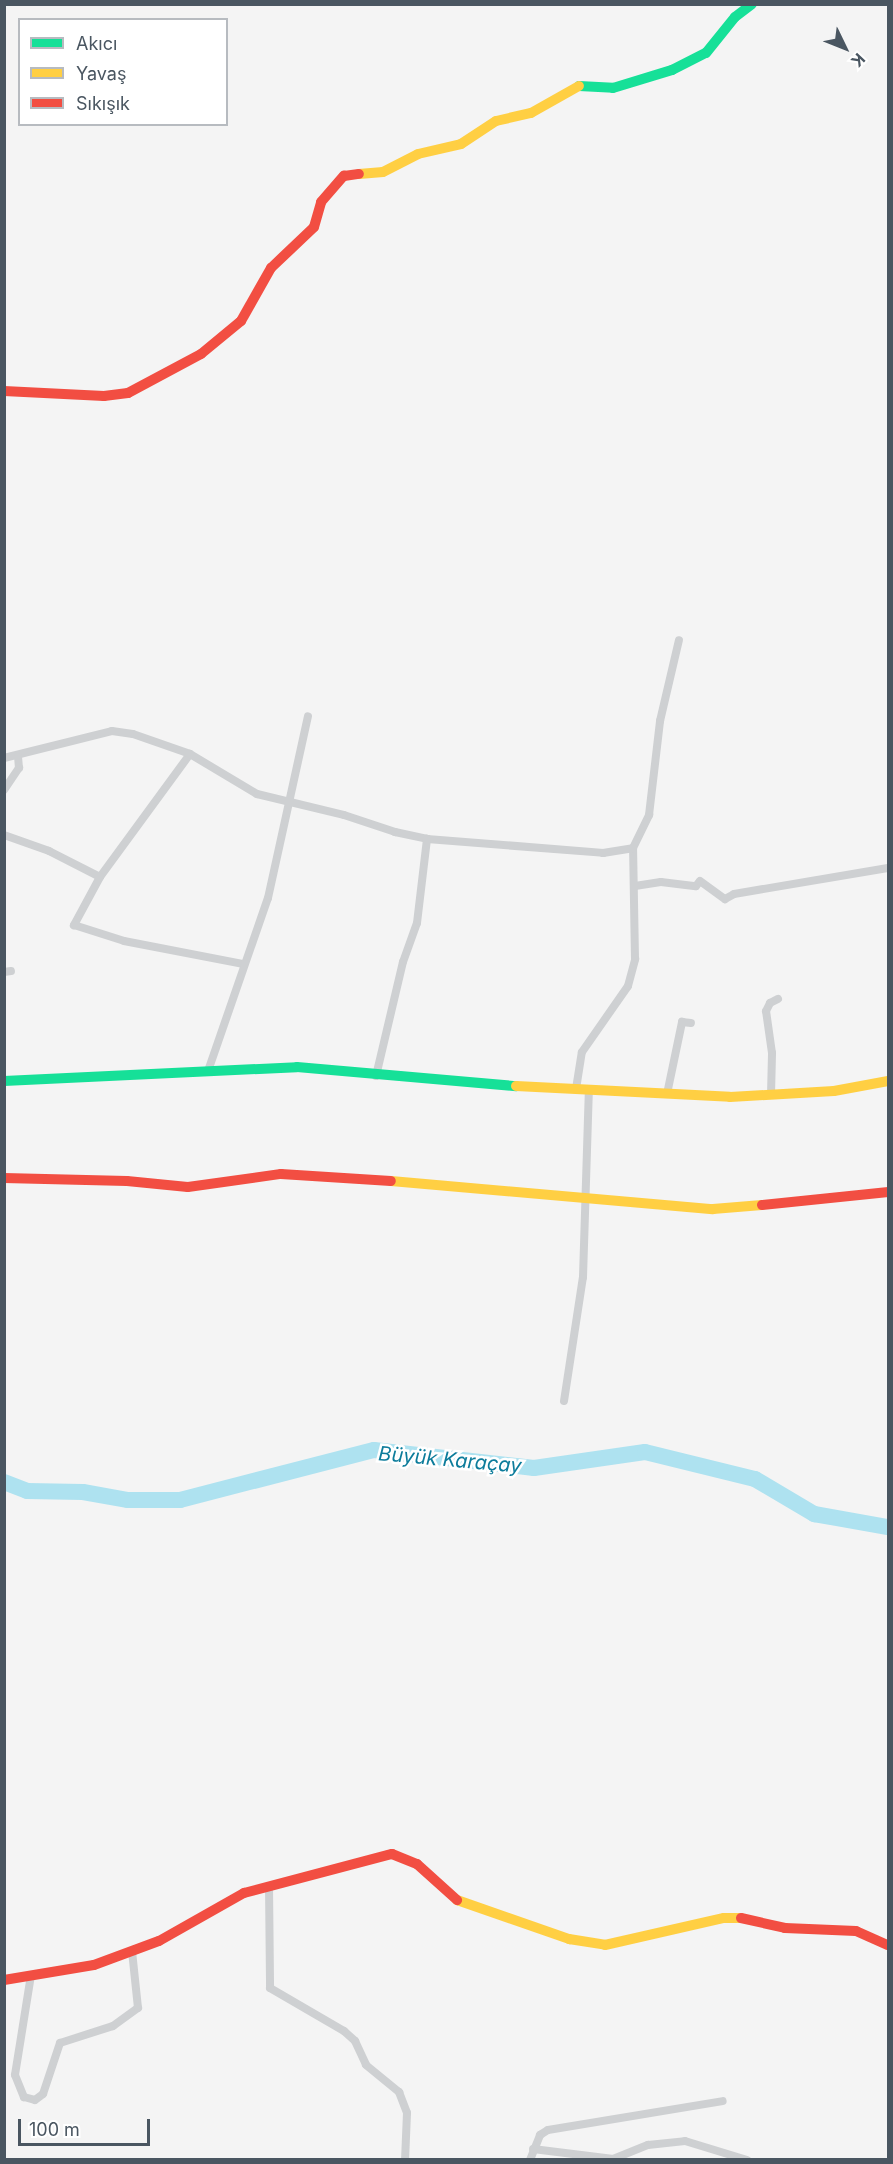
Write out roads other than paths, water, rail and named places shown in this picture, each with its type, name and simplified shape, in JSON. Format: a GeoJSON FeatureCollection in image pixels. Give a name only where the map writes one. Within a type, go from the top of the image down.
{"type":"FeatureCollection","features":[{"type":"Feature","properties":{"kind":"street"},"geometry":{"type":"LineString","coordinates":[[4,391],[104,396],[128,393],[156,381],[201,354],[241,321],[271,268],[314,227],[321,202],[344,176],[383,172],[418,154],[461,144],[496,121],[531,113],[571,88],[584,85],[613,88],[672,70],[706,53],[735,17],[752,4]]}},
{"type":"Feature","properties":{"kind":"street"},"geometry":{"type":"LineString","coordinates":[[576,1089],[582,1052],[628,986],[632,971],[637,936],[633,848],[649,815],[660,721],[679,640]]}},
{"type":"Feature","properties":{"kind":"street"},"geometry":{"type":"LineString","coordinates":[[208,1071],[244,964],[251,953],[268,898],[287,799],[308,716]]}},
{"type":"Feature","properties":{"kind":"street"},"geometry":{"type":"LineString","coordinates":[[4,758],[18,757],[112,731],[133,734],[190,754],[256,794],[287,799],[427,839],[603,853],[633,848]]}},
{"type":"Feature","properties":{"kind":"street"},"geometry":{"type":"LineString","coordinates":[[190,754],[100,877],[74,925],[124,940],[244,964]]}},
{"type":"Feature","properties":{"kind":"street"},"geometry":{"type":"LineString","coordinates":[[4,790],[20,768],[18,757]]}},
{"type":"Feature","properties":{"kind":"street"},"geometry":{"type":"LineString","coordinates":[[4,835],[49,851],[100,877]]}},
{"type":"Feature","properties":{"kind":"street"},"geometry":{"type":"LineString","coordinates":[[376,1076],[403,962],[417,923],[427,839]]}},
{"type":"Feature","properties":{"kind":"street"},"geometry":{"type":"LineString","coordinates":[[635,886],[661,882],[696,886],[700,881],[724,899],[734,894],[888,868]]}},
{"type":"Feature","properties":{"kind":"street"},"geometry":{"type":"LineString","coordinates":[[771,1095],[772,1053],[766,1011],[770,1003],[778,999]]}},
{"type":"Feature","properties":{"kind":"street"},"geometry":{"type":"LineString","coordinates":[[667,1094],[682,1022],[691,1023]]}},
{"type":"Feature","properties":{"kind":"street"},"geometry":{"type":"LineString","coordinates":[[4,1081],[297,1067],[376,1076],[667,1094],[771,1095],[834,1091],[888,1081]]}},
{"type":"Feature","properties":{"kind":"street"},"geometry":{"type":"LineString","coordinates":[[564,1401],[583,1277],[588,1200],[589,1089]]}},
{"type":"Feature","properties":{"kind":"street"},"geometry":{"type":"LineString","coordinates":[[4,1178],[127,1181],[188,1187],[281,1174],[360,1178],[588,1200],[713,1209],[867,1197],[888,1192]]}},
{"type":"Feature","properties":{"kind":"street"},"geometry":{"type":"LineString","coordinates":[[4,1980],[94,1965],[159,1941],[244,1893],[392,1854],[417,1864],[459,1901],[569,1939],[605,1945],[724,1918],[740,1918],[785,1928],[856,1931],[888,1945]]}},
{"type":"Feature","properties":{"kind":"street"},"geometry":{"type":"LineString","coordinates":[[269,1886],[270,1988],[344,2031],[356,2041],[366,2065],[399,2092],[407,2113],[405,2160]]}},
{"type":"Feature","properties":{"kind":"street"},"geometry":{"type":"LineString","coordinates":[[31,1975],[15,2075],[24,2097],[35,2100],[43,2094],[60,2043],[113,2026],[138,2008],[132,1951]]}},
{"type":"Feature","properties":{"kind":"street"},"geometry":{"type":"LineString","coordinates":[[530,2160],[540,2135],[548,2130],[723,2101]]}},
{"type":"Feature","properties":{"kind":"street"},"geometry":{"type":"LineString","coordinates":[[533,2149],[613,2158],[648,2145],[685,2141],[747,2160]]}},
{"type":"Feature","properties":{"kind":"waterway","name":"Büyük Karaçay"},"geometry":{"type":"LineString","coordinates":[[4,1482],[27,1491],[83,1492],[128,1500],[180,1500],[374,1450],[534,1468],[645,1452],[755,1479],[814,1514],[888,1527]]}}]}
